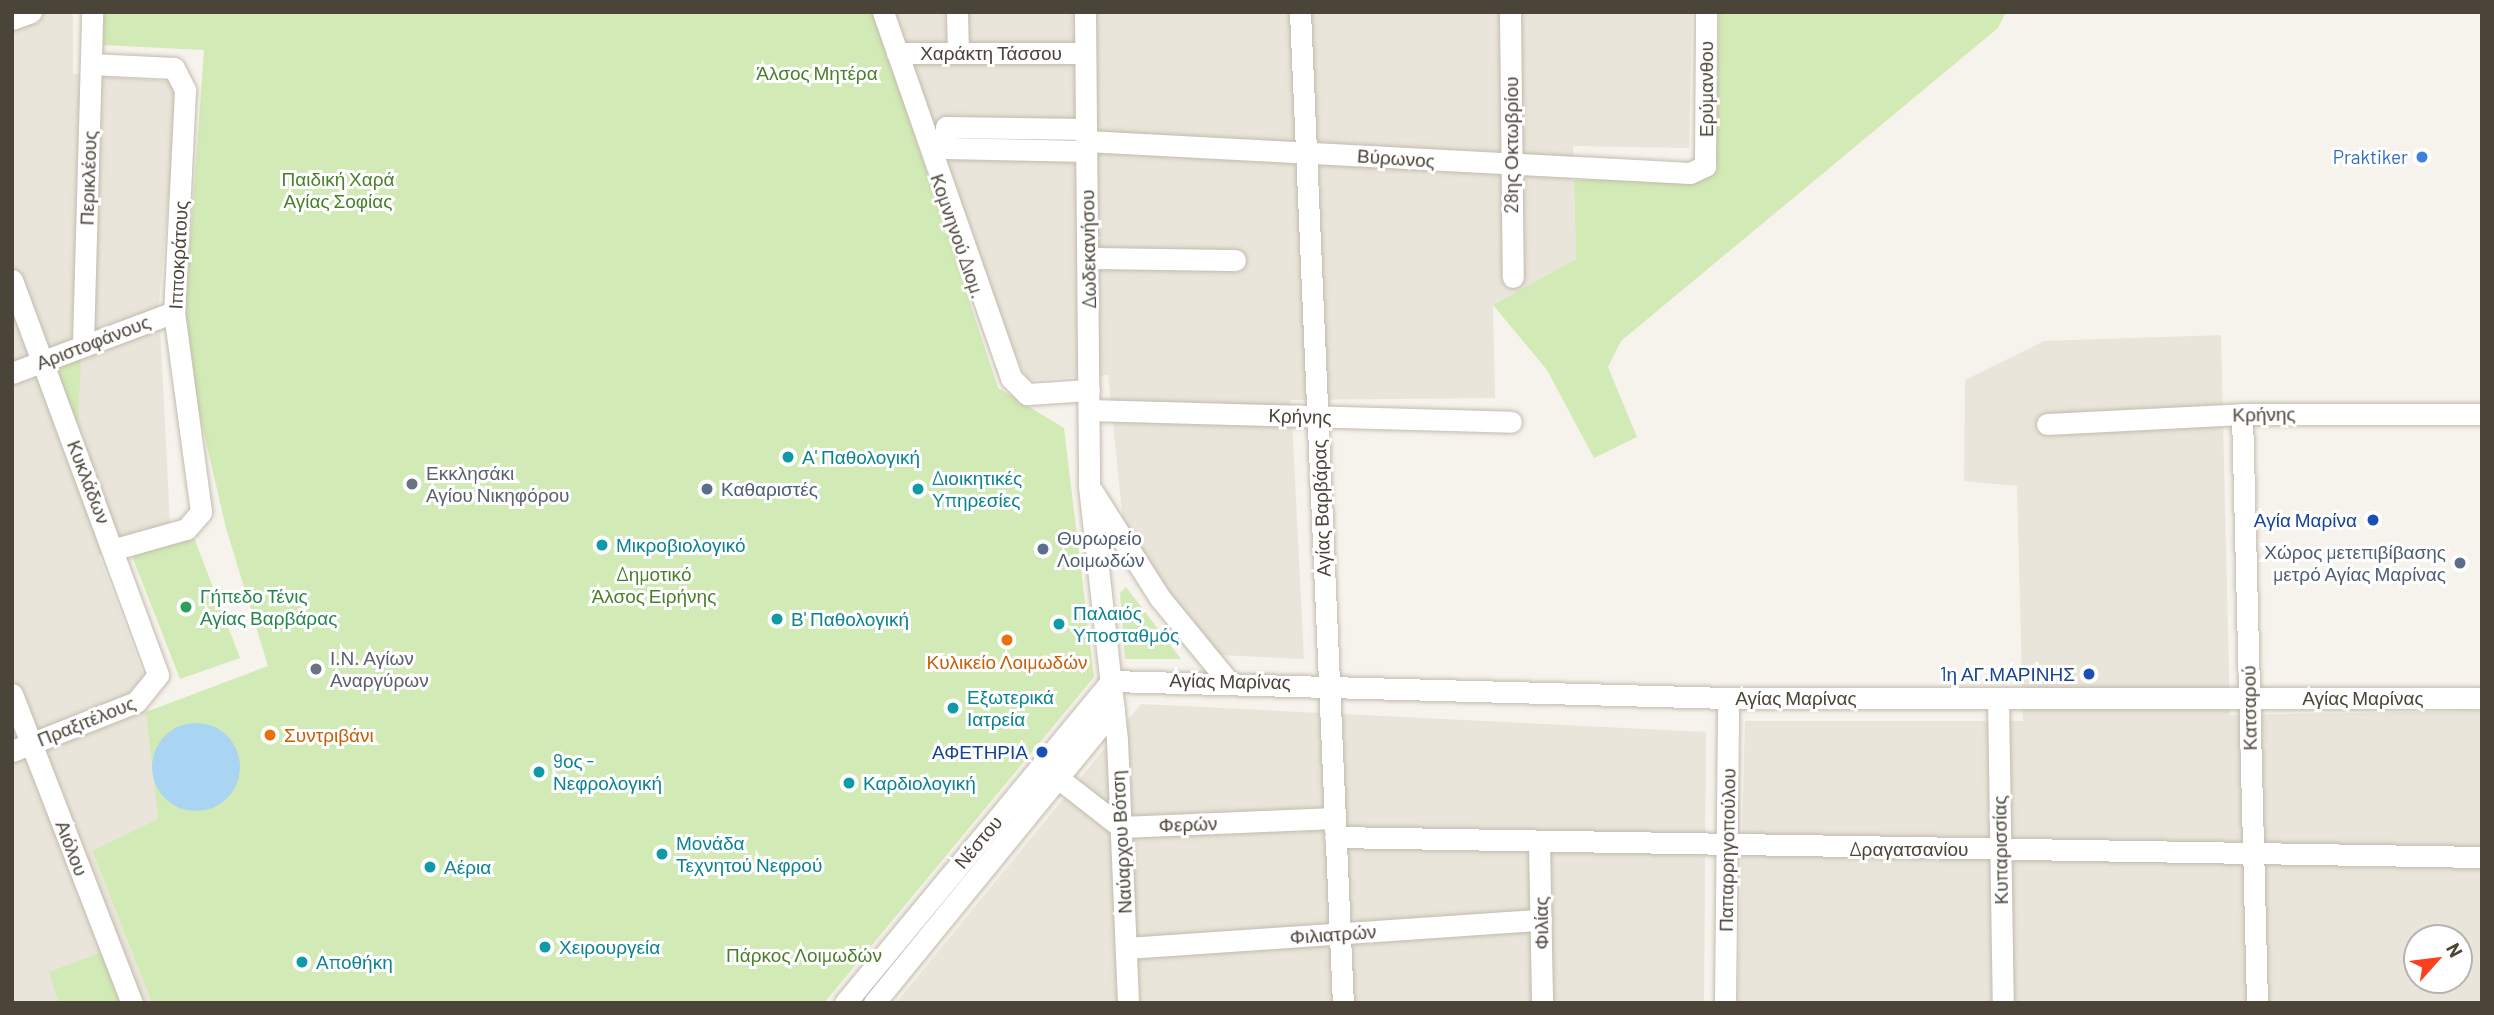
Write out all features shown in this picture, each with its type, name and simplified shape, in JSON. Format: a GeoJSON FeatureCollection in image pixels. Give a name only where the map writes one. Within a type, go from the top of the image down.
{"type":"FeatureCollection","features":[{"type":"Feature","properties":{"kind":"street"},"geometry":{"type":"LineString","coordinates":[[12,19],[31,12]]}},
{"type":"Feature","properties":{"kind":"street","name":"Περικλέους"},"geometry":{"type":"LineString","coordinates":[[83,343],[92,12]]}},
{"type":"Feature","properties":{"kind":"street","name":"Κομνηνού Διομ."},"geometry":{"type":"LineString","coordinates":[[883,12],[924,138],[1011,378],[1027,394],[1089,400]]}},
{"type":"Feature","properties":{"kind":"street"},"geometry":{"type":"LineString","coordinates":[[957,12],[958,53]]}},
{"type":"Feature","properties":{"kind":"street","name":"Δωδεκανήσου"},"geometry":{"type":"LineString","coordinates":[[1085,12],[1089,486],[1111,681]]}},
{"type":"Feature","properties":{"kind":"street","name":"Αγίας Βαρβάρας"},"geometry":{"type":"LineString","coordinates":[[1300,12],[1343,1003]]}},
{"type":"Feature","properties":{"kind":"street","name":"28ης Οκτωβρίου"},"geometry":{"type":"LineString","coordinates":[[1510,12],[1513,277]]}},
{"type":"Feature","properties":{"kind":"street","name":"Ερύμανθου"},"geometry":{"type":"LineString","coordinates":[[1705,166],[1706,12]]}},
{"type":"Feature","properties":{"kind":"street","name":"Χαράκτη Τάσσου"},"geometry":{"type":"LineString","coordinates":[[897,53],[1085,53]]}},
{"type":"Feature","properties":{"kind":"street","name":"Ιπποκράτους"},"geometry":{"type":"LineString","coordinates":[[91,64],[174,68],[182,78],[174,312],[201,512],[186,529],[114,549]]}},
{"type":"Feature","properties":{"kind":"street","name":"Βύρωνος"},"geometry":{"type":"LineString","coordinates":[[924,138],[947,139],[946,127],[1086,140],[1510,166],[1690,173],[1705,166]]}},
{"type":"Feature","properties":{"kind":"street"},"geometry":{"type":"LineString","coordinates":[[1088,258],[1235,260]]}},
{"type":"Feature","properties":{"kind":"street","name":"Κυκλάδων"},"geometry":{"type":"LineString","coordinates":[[12,280],[157,663],[155,685]]}},
{"type":"Feature","properties":{"kind":"street","name":"Αριστοφάνους"},"geometry":{"type":"LineString","coordinates":[[12,373],[83,343],[174,312]]}},
{"type":"Feature","properties":{"kind":"street","name":"Κρήνης"},"geometry":{"type":"LineString","coordinates":[[1089,400],[1317,416],[1511,422]]}},
{"type":"Feature","properties":{"kind":"street","name":"Κρήνης"},"geometry":{"type":"LineString","coordinates":[[2047,424],[2242,414],[2482,414]]}},
{"type":"Feature","properties":{"kind":"street","name":"Κατσαρού"},"geometry":{"type":"LineString","coordinates":[[2242,414],[2256,1003]]}},
{"type":"Feature","properties":{"kind":"street"},"geometry":{"type":"LineString","coordinates":[[1089,486],[1160,598],[1227,680]]}},
{"type":"Feature","properties":{"kind":"street","name":"Αγίας Μαρίνας"},"geometry":{"type":"LineString","coordinates":[[1111,681],[1227,680],[1728,698],[2482,698]]}},
{"type":"Feature","properties":{"kind":"street","name":"Ναύαρχου Βότση"},"geometry":{"type":"LineString","coordinates":[[1111,681],[1121,827],[1128,1003]]}},
{"type":"Feature","properties":{"kind":"street","name":"Νέστου"},"geometry":{"type":"LineString","coordinates":[[861,1000],[1111,681]]}},
{"type":"Feature","properties":{"kind":"street","name":"Πραξιτέλους"},"geometry":{"type":"LineString","coordinates":[[22,748],[136,702],[155,685]]}},
{"type":"Feature","properties":{"kind":"street","name":"Αιόλου"},"geometry":{"type":"LineString","coordinates":[[12,694],[22,748],[132,1003]]}},
{"type":"Feature","properties":{"kind":"street","name":"Παπαρρηγοπούλου"},"geometry":{"type":"LineString","coordinates":[[1725,1003],[1728,698]]}},
{"type":"Feature","properties":{"kind":"street","name":"Κυπαρισσίας"},"geometry":{"type":"LineString","coordinates":[[1998,698],[2003,1003]]}},
{"type":"Feature","properties":{"kind":"street","name":"Νέστου"},"geometry":{"type":"LineString","coordinates":[[861,1000],[1058,778],[1114,709]]}},
{"type":"Feature","properties":{"kind":"street"},"geometry":{"type":"LineString","coordinates":[[1058,778],[1121,827]]}},
{"type":"Feature","properties":{"kind":"street","name":"Φερών"},"geometry":{"type":"LineString","coordinates":[[1121,827],[1335,828]]}},
{"type":"Feature","properties":{"kind":"street","name":"Δραγατσανίου"},"geometry":{"type":"LineString","coordinates":[[1335,828],[1539,842],[1727,849],[2482,857]]}},
{"type":"Feature","properties":{"kind":"street","name":"Φιλίας"},"geometry":{"type":"LineString","coordinates":[[1539,842],[1542,1003]]}},
{"type":"Feature","properties":{"kind":"street","name":"Φιλιατρών"},"geometry":{"type":"LineString","coordinates":[[1126,948],[1541,920]]}},
{"type":"Feature","properties":{"kind":"shaded area"},"geometry":{"type":"Polygon","coordinates":[[[12,12],[73,12],[73,74],[179,82],[159,304],[170,524],[99,556],[144,677],[158,819],[92,852],[152,1003],[12,1003],[12,12]]]}},
{"type":"Feature","properties":{"kind":"shaded area"},"geometry":{"type":"Polygon","coordinates":[[[894,12],[1692,12],[1689,148],[1573,146],[1576,259],[1493,305],[1495,398],[1291,400],[1304,659],[1219,655],[1155,576],[1123,522],[1108,375],[1027,380],[983,284],[894,12]]]}},
{"type":"Feature","properties":{"kind":"shaded area"},"geometry":{"type":"Polygon","coordinates":[[[2221,335],[2230,715],[2482,711],[2482,1003],[1738,1003],[1745,721],[2023,721],[2017,486],[1964,481],[1965,380],[2044,341],[2221,335]]]}},
{"type":"Feature","properties":{"kind":"shaded area"},"geometry":{"type":"Polygon","coordinates":[[[1141,704],[1706,732],[1704,1003],[896,1003],[1141,704]]]}},
{"type":"Feature","properties":{"kind":"green space","name":"Δημοτικό Άλσος Ειρήνης"},"geometry":{"type":"Polygon","coordinates":[[[103,12],[874,12],[998,388],[1064,428],[1094,677],[824,1003],[152,1003],[92,851],[158,819],[146,712],[268,666],[226,528],[183,343],[204,50],[102,45],[103,12]]]}},
{"type":"Feature","properties":{"kind":"green space"},"geometry":{"type":"Polygon","coordinates":[[[1719,12],[2006,12],[1998,28],[1621,341],[1608,367],[1637,437],[1594,458],[1547,370],[1493,305],[1576,259],[1574,180],[1706,176],[1715,167],[1719,12]]]}},
{"type":"Feature","properties":{"kind":"green space"},"geometry":{"type":"Polygon","coordinates":[[[81,358],[77,448],[43,369],[81,358]]]}},
{"type":"Feature","properties":{"kind":"green space","name":"Γήπεδο Τένις Αγίας Βαρβάρας"},"geometry":{"type":"Polygon","coordinates":[[[193,535],[240,658],[180,679],[132,556],[193,535]]]}},
{"type":"Feature","properties":{"kind":"green space"},"geometry":{"type":"Polygon","coordinates":[[[1126,587],[1181,659],[1125,659],[1120,593],[1126,587]]]}},
{"type":"Feature","properties":{"kind":"green space"},"geometry":{"type":"Polygon","coordinates":[[[102,952],[120,1003],[59,1003],[49,972],[102,952]]]}},
{"type":"Feature","properties":{"kind":"water"},"geometry":{"type":"Polygon","coordinates":[[[196,723],[213,727],[227,736],[236,750],[240,767],[236,784],[227,798],[213,807],[196,811],[179,807],[165,798],[156,784],[152,767],[156,750],[165,736],[179,727],[196,723]]]}},
{"type":"Feature","properties":{"kind":"place","name":"Praktiker"},"geometry":{"type":"Point","coordinates":[2422,157]}},
{"type":"Feature","properties":{"kind":"place","name":"Α' Παθολογική"},"geometry":{"type":"Point","coordinates":[788,457]}},
{"type":"Feature","properties":{"kind":"place","name":"Εκκλησάκι Αγίου Νικηφόρου"},"geometry":{"type":"Point","coordinates":[412,484]}},
{"type":"Feature","properties":{"kind":"place","name":"Καθαριστές"},"geometry":{"type":"Point","coordinates":[707,489]}},
{"type":"Feature","properties":{"kind":"place","name":"Διοικητικές Υπηρεσίες"},"geometry":{"type":"Point","coordinates":[918,489]}},
{"type":"Feature","properties":{"kind":"place","name":"Αγία Μαρίνα"},"geometry":{"type":"Point","coordinates":[2373,520]}},
{"type":"Feature","properties":{"kind":"place","name":"Μικροβιολογικό"},"geometry":{"type":"Point","coordinates":[602,545]}},
{"type":"Feature","properties":{"kind":"place","name":"Θυρωρείο Λοιμωδών"},"geometry":{"type":"Point","coordinates":[1043,549]}},
{"type":"Feature","properties":{"kind":"place","name":"Χώρος μετεπιβίβασης μετρό Αγίας Μαρίνας"},"geometry":{"type":"Point","coordinates":[2460,563]}},
{"type":"Feature","properties":{"kind":"place","name":"Γήπεδο Τένις Αγίας Βαρβάρας"},"geometry":{"type":"Point","coordinates":[186,607]}},
{"type":"Feature","properties":{"kind":"place","name":"Β' Παθολογική"},"geometry":{"type":"Point","coordinates":[777,619]}},
{"type":"Feature","properties":{"kind":"place","name":"Παλαιός Υποσταθμός"},"geometry":{"type":"Point","coordinates":[1059,624]}},
{"type":"Feature","properties":{"kind":"place","name":"Κυλικείο Λοιμωδών"},"geometry":{"type":"Point","coordinates":[1007,640]}},
{"type":"Feature","properties":{"kind":"place","name":"Ι.Ν. Αγίων Αναργύρων"},"geometry":{"type":"Point","coordinates":[316,669]}},
{"type":"Feature","properties":{"kind":"place","name":"1η ΑΓ.ΜΑΡΙΝΗΣ"},"geometry":{"type":"Point","coordinates":[2089,674]}},
{"type":"Feature","properties":{"kind":"place","name":"Εξωτερικά Ιατρεία"},"geometry":{"type":"Point","coordinates":[953,708]}},
{"type":"Feature","properties":{"kind":"place","name":"Συντριβάνι"},"geometry":{"type":"Point","coordinates":[270,735]}},
{"type":"Feature","properties":{"kind":"place","name":"ΑΦΕΤΗΡΙΑ"},"geometry":{"type":"Point","coordinates":[1042,752]}},
{"type":"Feature","properties":{"kind":"place","name":"9ος - Νεφρολογική"},"geometry":{"type":"Point","coordinates":[539,772]}},
{"type":"Feature","properties":{"kind":"place","name":"Καρδιολογική"},"geometry":{"type":"Point","coordinates":[849,783]}},
{"type":"Feature","properties":{"kind":"place","name":"Μονάδα Τεχνητού Νεφρού"},"geometry":{"type":"Point","coordinates":[662,854]}},
{"type":"Feature","properties":{"kind":"place","name":"Αέρια"},"geometry":{"type":"Point","coordinates":[430,867]}},
{"type":"Feature","properties":{"kind":"place","name":"Χειρουργεία"},"geometry":{"type":"Point","coordinates":[545,947]}},
{"type":"Feature","properties":{"kind":"place","name":"Αποθήκη"},"geometry":{"type":"Point","coordinates":[302,962]}},
{"type":"Feature","properties":{"kind":"park label","name":"Άλσος Μητέρα"},"geometry":{"type":"Point","coordinates":[817,73]}},
{"type":"Feature","properties":{"kind":"park label","name":"Παιδική Χαρά Αγίας Σοφίας"},"geometry":{"type":"Point","coordinates":[338,190]}},
{"type":"Feature","properties":{"kind":"park label","name":"Πάρκος Λοιμωδών"},"geometry":{"type":"Point","coordinates":[804,955]}}]}
